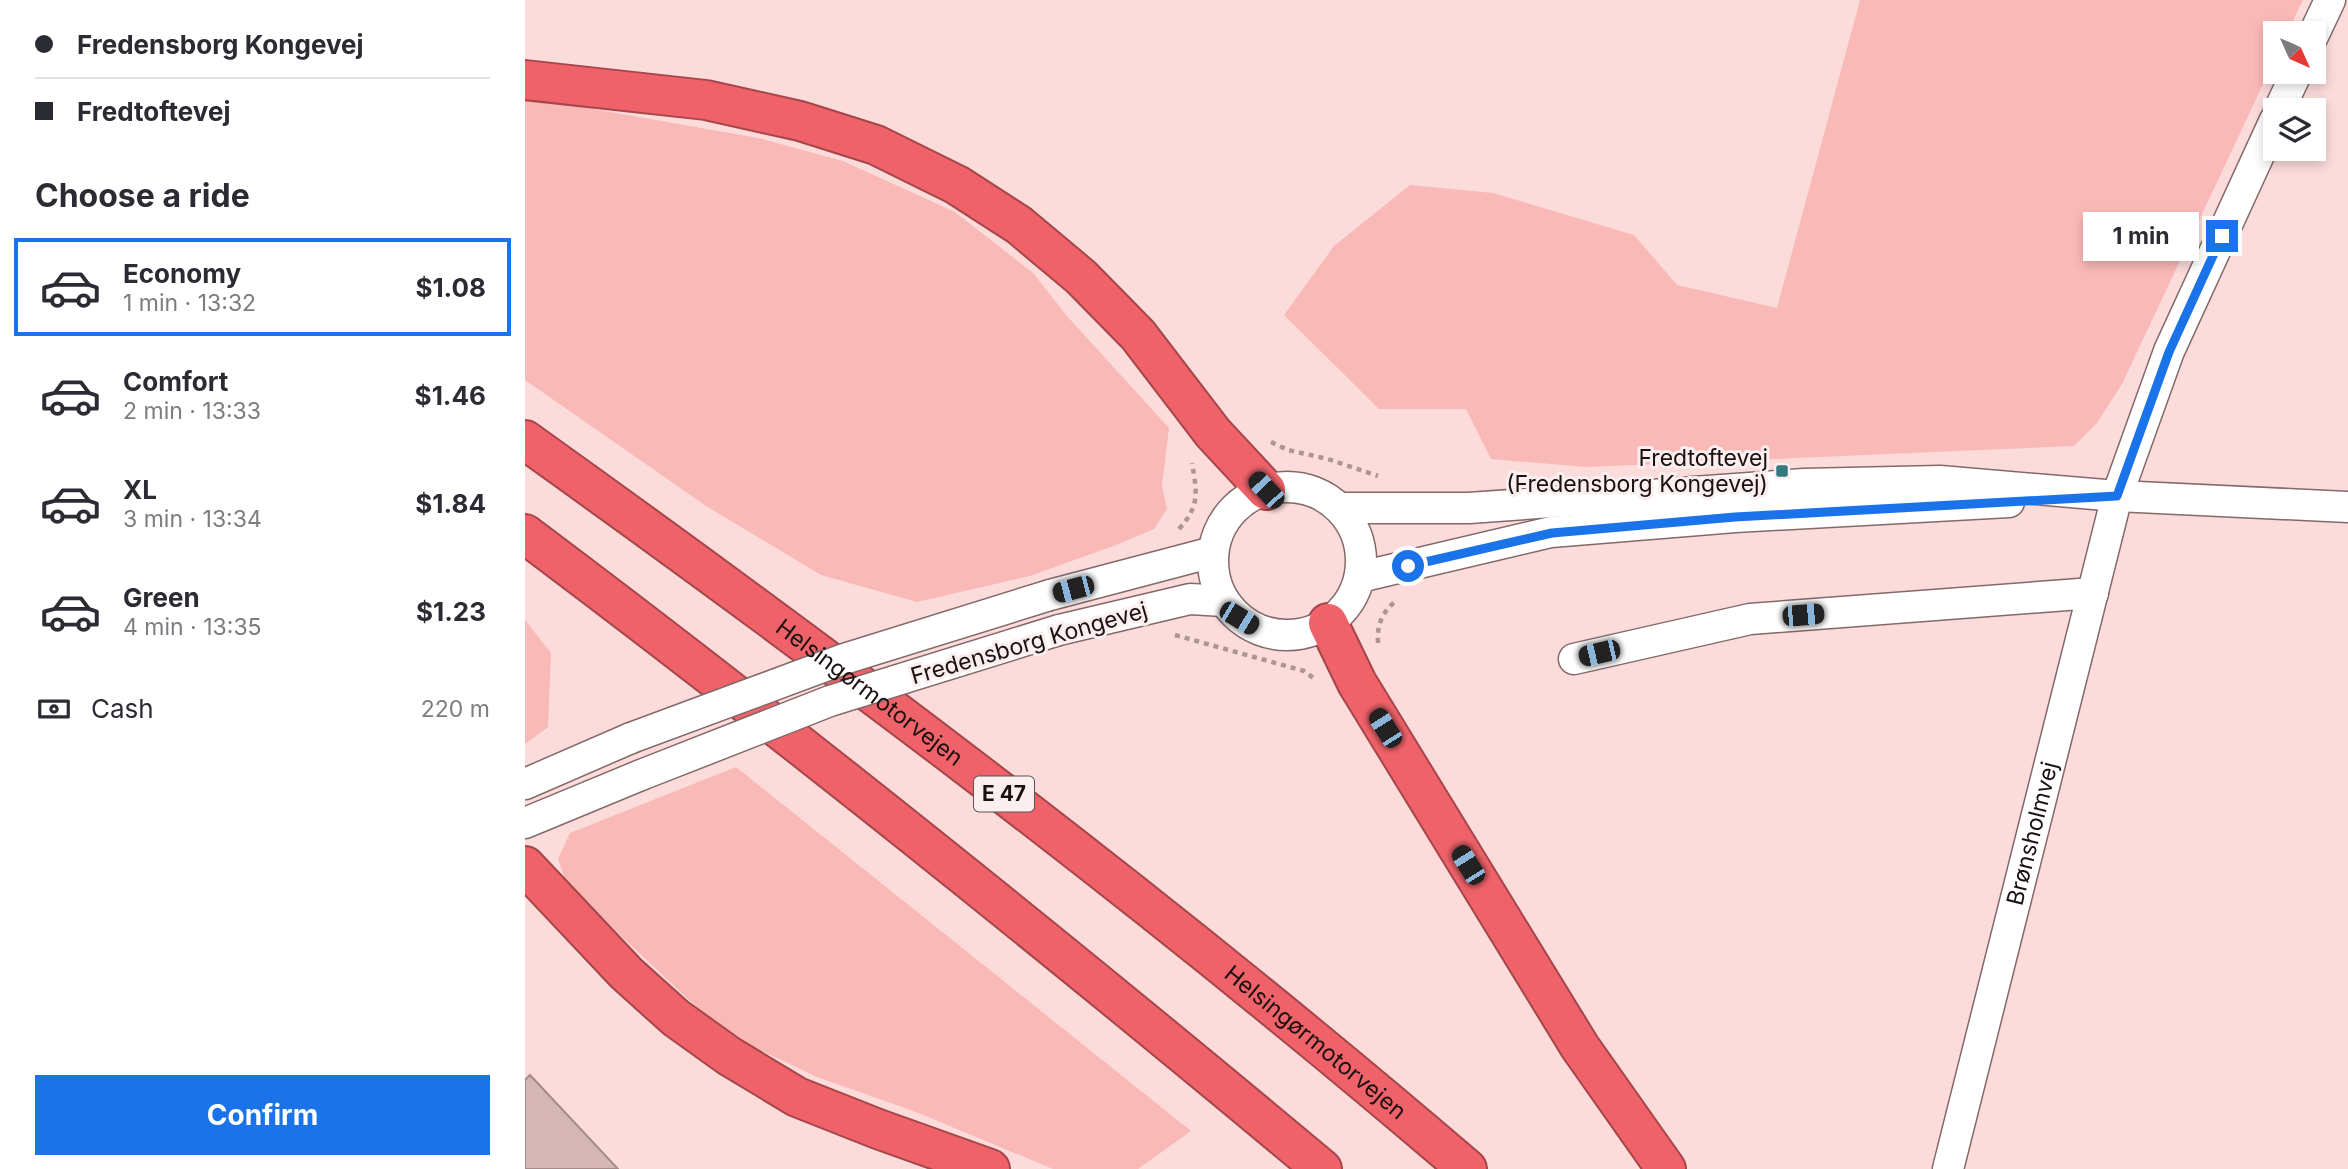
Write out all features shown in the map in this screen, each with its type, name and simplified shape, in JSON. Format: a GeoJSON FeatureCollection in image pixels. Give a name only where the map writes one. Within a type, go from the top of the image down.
{"type":"FeatureCollection","features":[{"type":"Feature","properties":{"kind":"highway"},"geometry":{"type":"LineString","coordinates":[[525,80],[706,100],[800,121],[876,145],[957,185],[1019,225],[1081,277],[1138,335],[1213,433],[1266,490]]}},
{"type":"Feature","properties":{"kind":"highway","name":"Helsingørmotorvejen"},"geometry":{"type":"LineString","coordinates":[[525,440],[675,548],[1005,795],[1235,977],[1467,1169]]}},
{"type":"Feature","properties":{"kind":"highway"},"geometry":{"type":"LineString","coordinates":[[525,534],[880,807],[1111,993],[1322,1169]]}},
{"type":"Feature","properties":{"kind":"highway"},"geometry":{"type":"LineString","coordinates":[[1328,623],[1357,683],[1573,1035],[1666,1169]]}},
{"type":"Feature","properties":{"kind":"highway"},"geometry":{"type":"LineString","coordinates":[[525,866],[626,973],[676,1018],[729,1056],[797,1097],[990,1169]]}},
{"type":"Feature","properties":{"kind":"highway"},"geometry":{"type":"LineString","coordinates":[[525,902],[533,905],[578,944],[626,973]]}},
{"type":"Feature","properties":{"kind":"street"},"geometry":{"type":"LineString","coordinates":[[2320,21],[2330,0]]}},
{"type":"Feature","properties":{"kind":"street","name":"Brønsholmvej"},"geometry":{"type":"LineString","coordinates":[[1948,1169],[2117,496],[2169,352],[2263,146]]}},
{"type":"Feature","properties":{"kind":"street"},"geometry":{"type":"LineString","coordinates":[[1340,508],[1468,508],[1804,484],[1926,481],[2117,496],[2348,507]]}},
{"type":"Feature","properties":{"kind":"street"},"geometry":{"type":"LineString","coordinates":[[1286,486],[1324,496],[1340,508],[1354,528],[1361,552],[1360,577],[1343,611],[1328,623],[1306,633],[1283,636],[1260,631],[1239,618],[1224,601],[1214,577],[1213,552],[1219,531],[1230,513],[1247,499],[1266,490],[1286,486]]}},
{"type":"Feature","properties":{"kind":"street"},"geometry":{"type":"LineString","coordinates":[[1360,577],[1552,533],[1749,517],[2117,496]]}},
{"type":"Feature","properties":{"kind":"street","name":"Fredensborg Kongevej"},"geometry":{"type":"LineString","coordinates":[[525,784],[631,738],[844,659],[1050,596],[1213,552]]}},
{"type":"Feature","properties":{"kind":"street"},"geometry":{"type":"LineString","coordinates":[[1574,659],[1750,620],[2093,593]]}},
{"type":"Feature","properties":{"kind":"street","name":"Fredensborg Kongevej"},"geometry":{"type":"LineString","coordinates":[[525,822],[830,701],[1059,630],[1189,599],[1224,601]]}},
{"type":"Feature","properties":{"kind":"shaded area"},"geometry":{"type":"Polygon","coordinates":[[[1860,0],[2303,0],[2293,21],[2263,21],[2263,84],[2122,384],[2097,423],[2074,446],[1586,467],[1491,459],[1466,409],[1379,409],[1284,315],[1334,246],[1410,185],[1493,193],[1634,235],[1677,285],[1777,308],[1860,0]]]}},
{"type":"Feature","properties":{"kind":"shaded area"},"geometry":{"type":"Polygon","coordinates":[[[525,97],[758,138],[843,161],[955,212],[1033,273],[1067,316],[1169,428],[1162,486],[1167,509],[1154,529],[1030,576],[917,602],[821,575],[706,506],[525,380],[525,97]]]}},
{"type":"Feature","properties":{"kind":"shaded area"},"geometry":{"type":"Polygon","coordinates":[[[525,620],[551,653],[548,727],[525,744],[525,620]]]}},
{"type":"Feature","properties":{"kind":"shaded area"},"geometry":{"type":"Polygon","coordinates":[[[736,767],[1191,1131],[1138,1169],[1053,1169],[916,1112],[817,1077],[724,1033],[567,885],[558,859],[570,833],[736,767]]]}},
{"type":"Feature","properties":{"kind":"building"},"geometry":{"type":"Polygon","coordinates":[[[530,1075],[618,1169],[525,1169],[525,1080],[530,1075]]]}},
{"type":"Feature","properties":{"kind":"place","name":"Fredtoftevej (Fredensborg Kongevej)"},"geometry":{"type":"Point","coordinates":[1782,471]}},
{"type":"Feature","properties":{"kind":"route"},"geometry":{"type":"LineString","coordinates":[[1408,566],[1552,533],[1735,517],[2117,496],[2169,352],[2222,236]]}}]}
